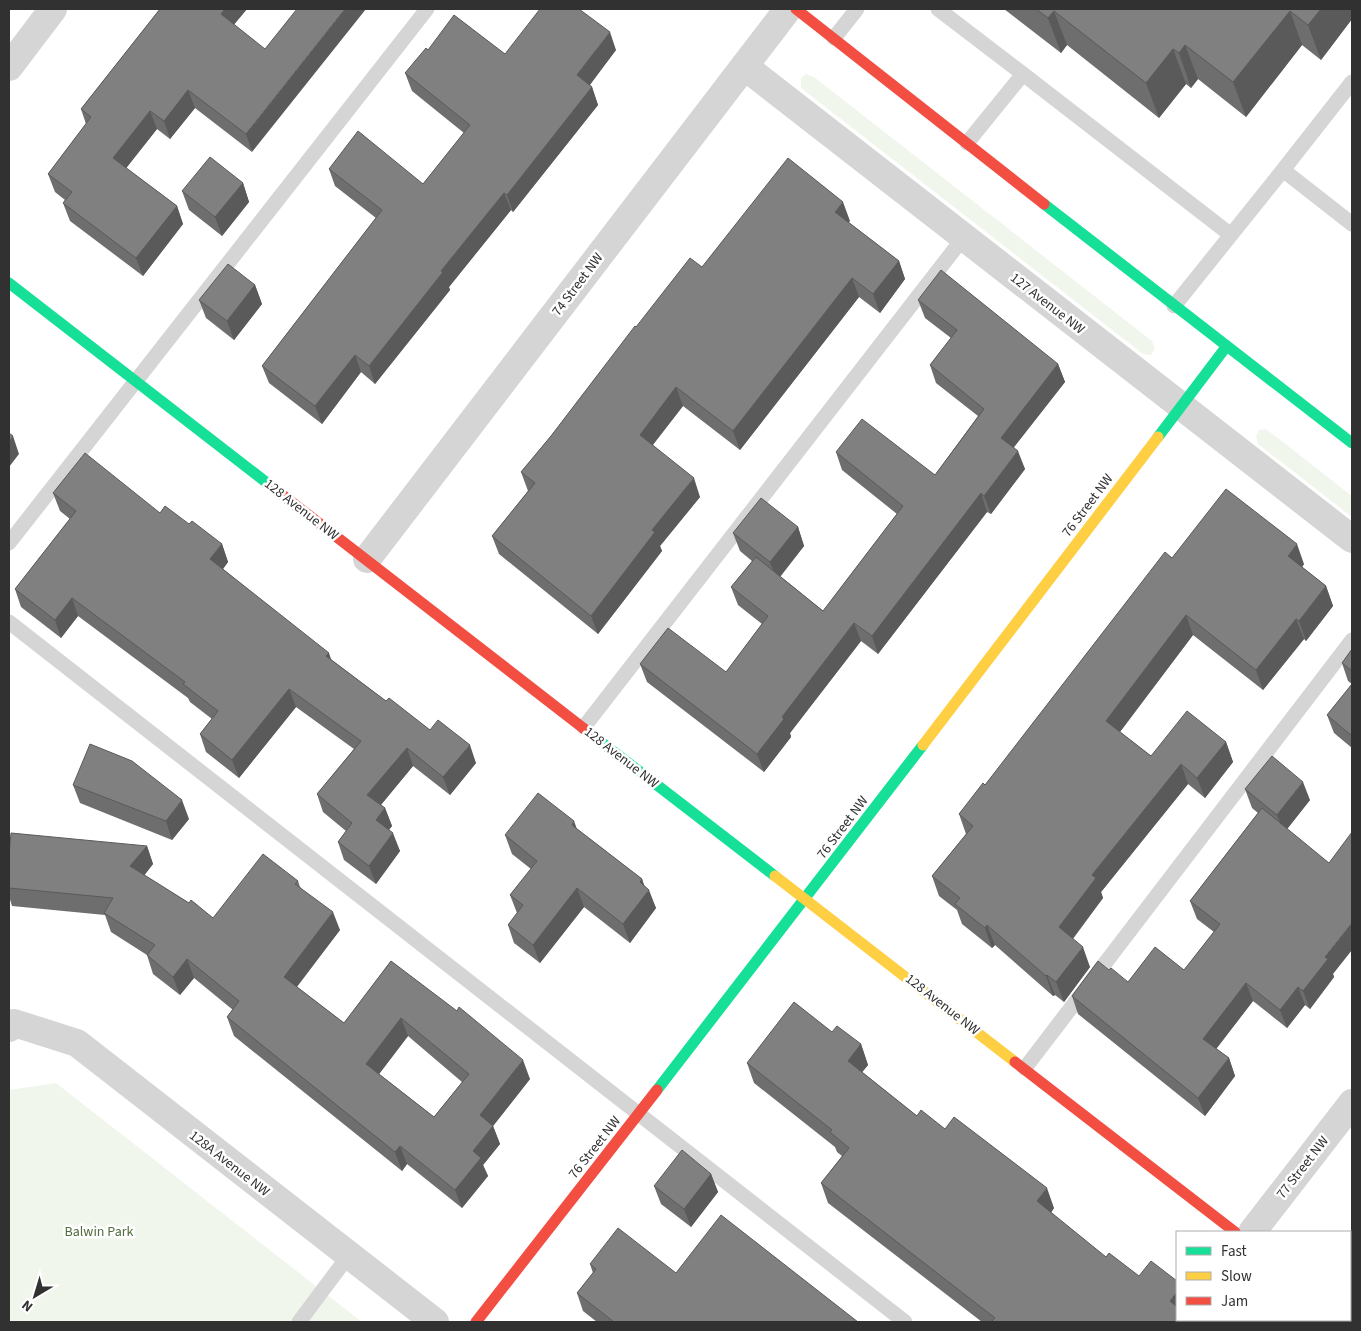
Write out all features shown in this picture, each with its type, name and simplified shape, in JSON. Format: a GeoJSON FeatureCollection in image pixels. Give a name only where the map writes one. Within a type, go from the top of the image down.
{"type":"FeatureCollection","features":[{"type":"Feature","properties":{"kind":"street"},"geometry":{"type":"LineString","coordinates":[[9,67],[53,9]]}},
{"type":"Feature","properties":{"kind":"street","name":"74 Street NW"},"geometry":{"type":"LineString","coordinates":[[367,559],[788,9]]}},
{"type":"Feature","properties":{"kind":"street"},"geometry":{"type":"LineString","coordinates":[[796,9],[1226,347],[1352,443]]}},
{"type":"Feature","properties":{"kind":"street","name":"127 Avenue NW"},"geometry":{"type":"LineString","coordinates":[[744,66],[1352,539]]}},
{"type":"Feature","properties":{"kind":"street","name":"128 Avenue NW"},"geometry":{"type":"LineString","coordinates":[[9,283],[1234,1231]]}},
{"type":"Feature","properties":{"kind":"street","name":"76 Street NW"},"geometry":{"type":"LineString","coordinates":[[476,1322],[806,899],[1226,347]]}},
{"type":"Feature","properties":{"kind":"street","name":"128A Avenue NW"},"geometry":{"type":"LineString","coordinates":[[12,1026],[76,1044],[435,1322]]}},
{"type":"Feature","properties":{"kind":"street","name":"77 Street NW"},"geometry":{"type":"LineString","coordinates":[[1253,1231],[1352,1103]]}},
{"type":"Feature","properties":{"kind":"lane"},"geometry":{"type":"LineString","coordinates":[[9,543],[427,9]]}},
{"type":"Feature","properties":{"kind":"lane"},"geometry":{"type":"LineString","coordinates":[[834,38],[857,9]]}},
{"type":"Feature","properties":{"kind":"lane"},"geometry":{"type":"LineString","coordinates":[[938,9],[1231,235]]}},
{"type":"Feature","properties":{"kind":"lane"},"geometry":{"type":"LineString","coordinates":[[967,143],[1023,74]]}},
{"type":"Feature","properties":{"kind":"lane"},"geometry":{"type":"LineString","coordinates":[[1174,306],[1352,82]]}},
{"type":"Feature","properties":{"kind":"lane"},"geometry":{"type":"LineString","coordinates":[[1283,170],[1352,224]]}},
{"type":"Feature","properties":{"kind":"lane"},"geometry":{"type":"LineString","coordinates":[[584,727],[964,237]]}},
{"type":"Feature","properties":{"kind":"lane"},"geometry":{"type":"LineString","coordinates":[[9,622],[640,1113],[905,1322]]}},
{"type":"Feature","properties":{"kind":"lane"},"geometry":{"type":"LineString","coordinates":[[1025,1068],[1352,640]]}},
{"type":"Feature","properties":{"kind":"lane"},"geometry":{"type":"LineString","coordinates":[[299,1322],[349,1255]]}},
{"type":"Feature","properties":{"kind":"green space"},"geometry":{"type":"Polygon","coordinates":[[[806,74],[814,77],[1152,341],[1155,349],[1151,355],[1143,354],[801,88],[801,78],[806,74]]]}},
{"type":"Feature","properties":{"kind":"green space"},"geometry":{"type":"Polygon","coordinates":[[[1266,429],[1352,496],[1352,517],[1258,444],[1256,436],[1259,430],[1266,429]]]}},
{"type":"Feature","properties":{"kind":"green space","name":"Balwin Park"},"geometry":{"type":"Polygon","coordinates":[[[56,1083],[362,1322],[9,1322],[9,1090],[56,1083]]]}},
{"type":"Feature","properties":{"kind":"building"},"geometry":{"type":"Polygon","coordinates":[[[160,9],[225,9],[221,14],[265,49],[297,9],[345,9],[246,134],[188,90],[164,121],[150,111],[113,158],[177,206],[136,258],[63,203],[72,192],[48,174],[91,117],[81,109],[160,9]]]}},
{"type":"Feature","properties":{"kind":"building"},"geometry":{"type":"Polygon","coordinates":[[[540,9],[579,9],[610,32],[577,75],[592,87],[507,195],[504,193],[441,271],[443,272],[369,366],[355,355],[315,406],[262,366],[382,210],[329,169],[358,131],[423,184],[470,125],[405,73],[426,48],[428,50],[454,15],[505,54],[540,9]]]}},
{"type":"Feature","properties":{"kind":"building"},"geometry":{"type":"Polygon","coordinates":[[[1036,9],[1321,9],[1308,25],[1290,11],[1233,82],[1185,45],[1179,53],[1173,49],[1146,83],[1054,11],[1048,18],[1036,9]]]}},
{"type":"Feature","properties":{"kind":"building"},"geometry":{"type":"Polygon","coordinates":[[[210,157],[243,183],[215,217],[182,191],[210,157]]]}},
{"type":"Feature","properties":{"kind":"building"},"geometry":{"type":"Polygon","coordinates":[[[788,158],[843,202],[835,212],[899,261],[873,294],[852,278],[733,431],[676,387],[640,435],[694,478],[652,530],[655,532],[591,616],[492,536],[535,483],[521,472],[635,326],[690,258],[702,267],[788,158]]]}},
{"type":"Feature","properties":{"kind":"building"},"geometry":{"type":"Polygon","coordinates":[[[228,264],[255,285],[227,321],[199,300],[228,264]]]}},
{"type":"Feature","properties":{"kind":"building"},"geometry":{"type":"Polygon","coordinates":[[[941,270],[1058,364],[1001,438],[1018,451],[984,496],[981,493],[872,636],[854,623],[782,717],[784,719],[757,754],[640,664],[668,628],[726,672],[768,616],[731,587],[756,557],[823,611],[903,506],[836,452],[862,419],[935,475],[984,409],[930,365],[957,330],[918,300],[941,270]]]}},
{"type":"Feature","properties":{"kind":"building"},"geometry":{"type":"Polygon","coordinates":[[[9,433],[13,436],[9,441],[9,433]]]}},
{"type":"Feature","properties":{"kind":"building"},"geometry":{"type":"Polygon","coordinates":[[[85,453],[160,513],[165,506],[189,524],[192,521],[222,544],[210,559],[329,653],[326,656],[386,701],[389,698],[430,730],[438,720],[470,745],[443,777],[407,748],[367,795],[385,808],[376,820],[393,833],[369,866],[338,842],[352,823],[317,794],[361,741],[289,689],[232,760],[200,734],[218,711],[183,684],[185,682],[72,598],[55,620],[15,589],[76,511],[53,493],[85,453]]]}},
{"type":"Feature","properties":{"kind":"building"},"geometry":{"type":"Polygon","coordinates":[[[1226,489],[1297,544],[1288,556],[1326,586],[1299,621],[1296,619],[1256,670],[1186,615],[1106,721],[1151,756],[1187,711],[1226,742],[1197,778],[1181,764],[1092,875],[1096,878],[1059,927],[1083,947],[1056,982],[1046,976],[987,925],[985,928],[955,904],[960,898],[932,876],[973,826],[959,814],[983,783],[985,785],[1165,552],[1172,558],[1226,489]]]}},
{"type":"Feature","properties":{"kind":"building"},"geometry":{"type":"Polygon","coordinates":[[[761,498],[798,527],[770,562],[733,533],[761,498]]]}},
{"type":"Feature","properties":{"kind":"building"},"geometry":{"type":"Polygon","coordinates":[[[1352,649],[1352,671],[1342,663],[1352,649]]]}},
{"type":"Feature","properties":{"kind":"building"},"geometry":{"type":"Polygon","coordinates":[[[1352,684],[1352,736],[1327,715],[1352,684]]]}},
{"type":"Feature","properties":{"kind":"building"},"geometry":{"type":"Polygon","coordinates":[[[90,744],[132,761],[182,800],[166,821],[73,785],[90,744]]]}},
{"type":"Feature","properties":{"kind":"building"},"geometry":{"type":"Polygon","coordinates":[[[1272,756],[1303,782],[1277,815],[1245,789],[1272,756]]]}},
{"type":"Feature","properties":{"kind":"building"},"geometry":{"type":"Polygon","coordinates":[[[538,793],[574,821],[572,825],[642,879],[640,882],[649,890],[623,924],[577,888],[533,945],[508,925],[523,905],[510,895],[537,861],[505,835],[538,793]]]}},
{"type":"Feature","properties":{"kind":"building"},"geometry":{"type":"Polygon","coordinates":[[[1262,808],[1329,863],[1352,832],[1352,923],[1325,957],[1328,959],[1303,991],[1298,987],[1280,1010],[1246,983],[1203,1039],[1229,1058],[1198,1098],[1072,996],[1098,961],[1109,970],[1111,968],[1128,982],[1155,947],[1184,970],[1220,924],[1190,901],[1262,808]]]}},
{"type":"Feature","properties":{"kind":"building"},"geometry":{"type":"Polygon","coordinates":[[[11,833],[147,846],[130,866],[189,903],[191,900],[213,918],[263,854],[298,881],[295,884],[333,912],[284,977],[344,1023],[391,961],[457,1011],[459,1007],[523,1060],[480,1115],[493,1126],[473,1151],[481,1158],[455,1190],[400,1146],[395,1152],[227,1017],[239,1001],[187,959],[173,977],[147,955],[155,945],[104,913],[113,898],[9,888],[11,833]],[[401,1018],[366,1064],[434,1117],[469,1074],[401,1018]]]}},
{"type":"Feature","properties":{"kind":"building"},"geometry":{"type":"Polygon","coordinates":[[[794,1002],[832,1032],[837,1026],[861,1044],[848,1061],[917,1116],[921,1110],[945,1129],[954,1117],[1047,1188],[1037,1201],[1106,1257],[1109,1253],[1139,1276],[1151,1261],[1176,1280],[1176,1293],[1170,1301],[1176,1306],[1176,1321],[1196,1322],[991,1322],[995,1318],[821,1183],[849,1148],[830,1132],[832,1130],[747,1063],[794,1002]]]}},
{"type":"Feature","properties":{"kind":"building"},"geometry":{"type":"Polygon","coordinates":[[[682,1150],[711,1174],[684,1209],[654,1186],[682,1150]]]}},
{"type":"Feature","properties":{"kind":"building"},"geometry":{"type":"Polygon","coordinates":[[[721,1215],[858,1322],[614,1322],[577,1293],[596,1269],[590,1264],[618,1228],[676,1273],[721,1215]]]}},
{"type":"Feature","properties":{"kind":"traffic: fast"},"geometry":{"type":"LineString","coordinates":[[1044,204],[1352,443]]}},
{"type":"Feature","properties":{"kind":"traffic: fast"},"geometry":{"type":"LineString","coordinates":[[9,283],[271,486]]}},
{"type":"Feature","properties":{"kind":"traffic: fast"},"geometry":{"type":"LineString","coordinates":[[1158,437],[1226,347]]}},
{"type":"Feature","properties":{"kind":"traffic: fast"},"geometry":{"type":"LineString","coordinates":[[596,738],[775,876]]}},
{"type":"Feature","properties":{"kind":"traffic: fast"},"geometry":{"type":"LineString","coordinates":[[657,1090],[923,745]]}},
{"type":"Feature","properties":{"kind":"traffic: slow"},"geometry":{"type":"LineString","coordinates":[[923,745],[1158,437]]}},
{"type":"Feature","properties":{"kind":"traffic: slow"},"geometry":{"type":"LineString","coordinates":[[775,876],[1015,1062]]}},
{"type":"Feature","properties":{"kind":"traffic: jam"},"geometry":{"type":"LineString","coordinates":[[796,9],[1044,204]]}},
{"type":"Feature","properties":{"kind":"traffic: jam"},"geometry":{"type":"LineString","coordinates":[[271,486],[596,738]]}},
{"type":"Feature","properties":{"kind":"traffic: jam"},"geometry":{"type":"LineString","coordinates":[[1015,1062],[1234,1231]]}},
{"type":"Feature","properties":{"kind":"traffic: jam"},"geometry":{"type":"LineString","coordinates":[[476,1322],[657,1090]]}}]}
